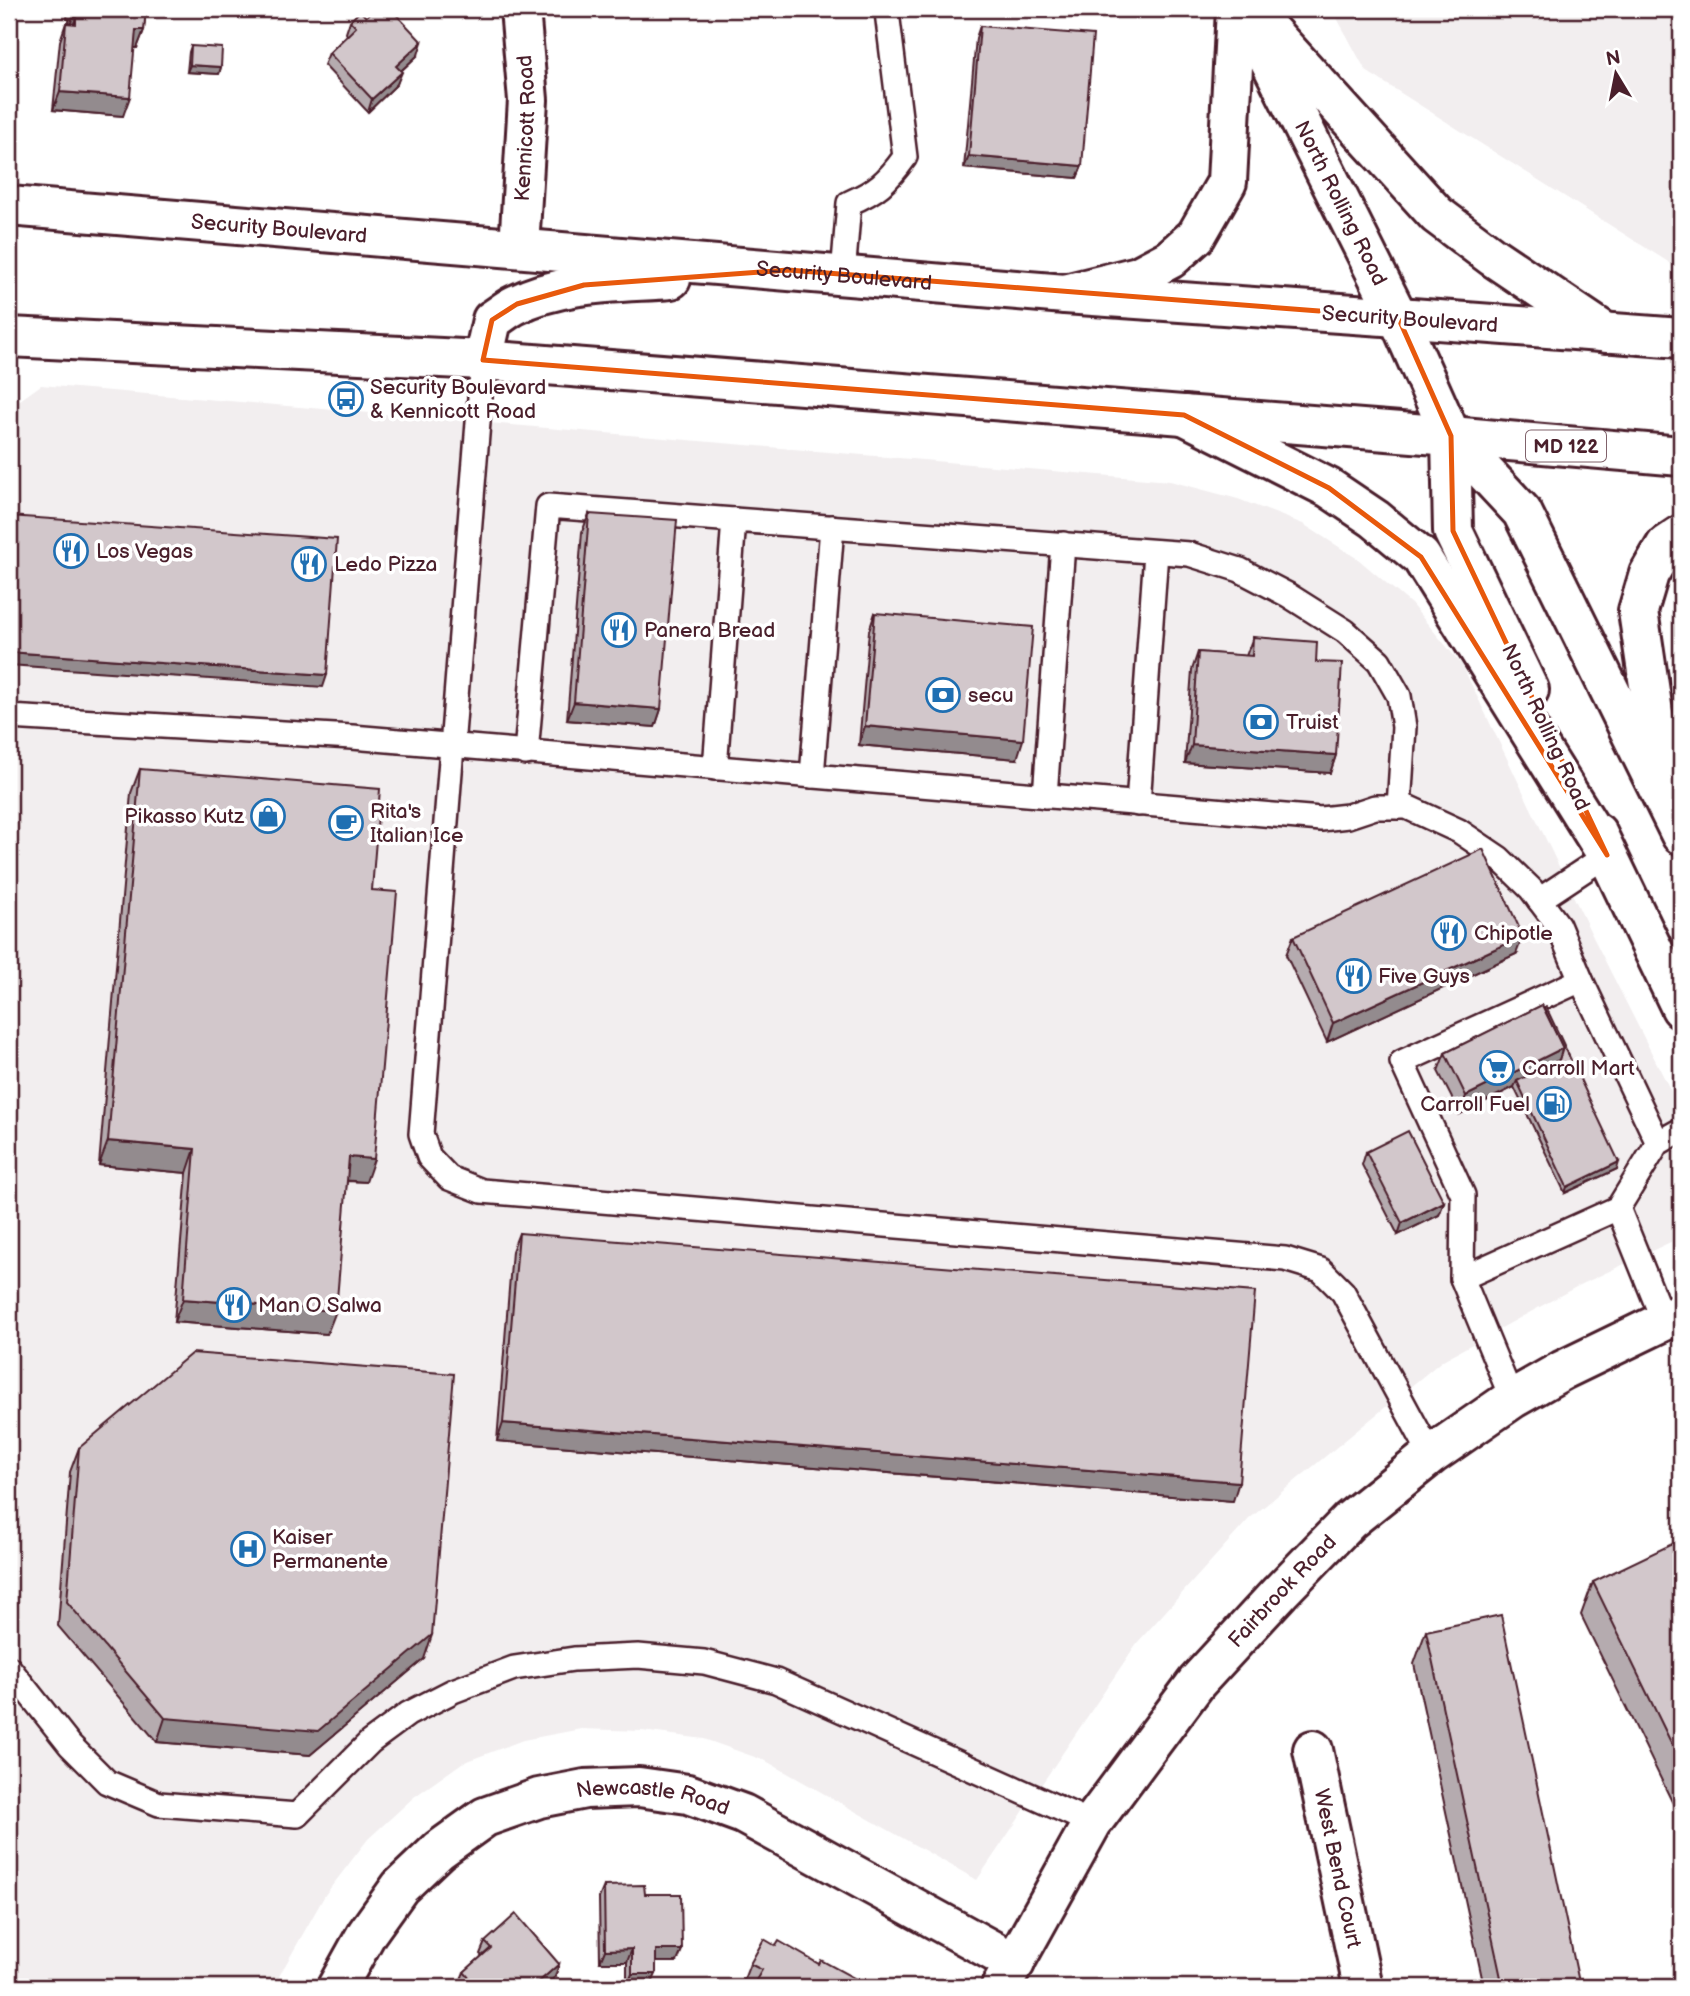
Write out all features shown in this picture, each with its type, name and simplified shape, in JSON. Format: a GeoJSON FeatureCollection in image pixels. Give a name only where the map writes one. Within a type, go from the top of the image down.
{"type":"FeatureCollection","features":[{"type":"Feature","properties":{"kind":"street","name":"Kennicott Road"},"geometry":{"type":"LineString","coordinates":[[519,247],[528,100],[520,9]]}},
{"type":"Feature","properties":{"kind":"street"},"geometry":{"type":"LineString","coordinates":[[1065,294],[1138,276],[1170,259],[1196,236],[1227,182],[1236,9]]}},
{"type":"Feature","properties":{"kind":"street","name":"North Rolling Road"},"geometry":{"type":"LineString","coordinates":[[1244,9],[1398,317],[1451,436],[1522,512],[1675,822]]}},
{"type":"Feature","properties":{"kind":"street"},"geometry":{"type":"LineString","coordinates":[[1250,9],[1437,215],[1493,257],[1606,333]]}},
{"type":"Feature","properties":{"kind":"street","name":"Security Boulevard"},"geometry":{"type":"LineString","coordinates":[[9,206],[1065,294],[1681,338]]}},
{"type":"Feature","properties":{"kind":"street"},"geometry":{"type":"LineString","coordinates":[[483,360],[492,320],[517,304],[549,293],[584,285],[788,270]]}},
{"type":"Feature","properties":{"kind":"street"},"geometry":{"type":"LineString","coordinates":[[9,337],[483,360],[1451,436]]}},
{"type":"Feature","properties":{"kind":"street"},"geometry":{"type":"LineString","coordinates":[[1184,415],[1329,488],[1375,519],[1421,557],[1608,855]]}},
{"type":"Feature","properties":{"kind":"street","name":"North Rolling Road"},"geometry":{"type":"LineString","coordinates":[[1451,436],[1453,531],[1681,1008]]}},
{"type":"Feature","properties":{"kind":"street","name":"MD 122"},"geometry":{"type":"LineString","coordinates":[[1451,436],[1681,456]]}},
{"type":"Feature","properties":{"kind":"street"},"geometry":{"type":"LineString","coordinates":[[1675,822],[1638,611],[1648,574],[1666,545],[1681,535]]}},
{"type":"Feature","properties":{"kind":"street","name":"Fairbrook Road"},"geometry":{"type":"LineString","coordinates":[[1008,1975],[1092,1823],[1197,1682],[1349,1521],[1432,1455],[1512,1399],[1563,1370],[1672,1318]]}},
{"type":"Feature","properties":{"kind":"street","name":"West Bend Court"},"geometry":{"type":"LineString","coordinates":[[1314,1750],[1363,1987]]}},
{"type":"Feature","properties":{"kind":"street","name":"Newcastle Road"},"geometry":{"type":"LineString","coordinates":[[337,1987],[367,1933],[400,1887],[439,1850],[485,1817],[538,1798],[585,1789],[639,1787],[688,1794],[743,1814],[1008,1975]]}},
{"type":"Feature","properties":{"kind":"lane"},"geometry":{"type":"LineString","coordinates":[[843,275],[849,203],[868,195],[889,179],[905,157],[888,9]]}},
{"type":"Feature","properties":{"kind":"lane"},"geometry":{"type":"LineString","coordinates":[[483,360],[421,1134],[429,1157],[449,1178],[482,1191],[1285,1259],[1321,1270],[1343,1292],[1432,1455]]}},
{"type":"Feature","properties":{"kind":"lane"},"geometry":{"type":"LineString","coordinates":[[526,753],[548,506],[1189,554],[1240,570],[1288,595],[1345,631],[1379,661],[1399,696],[1404,727],[1399,807]]}},
{"type":"Feature","properties":{"kind":"lane"},"geometry":{"type":"LineString","coordinates":[[715,768],[734,520]]}},
{"type":"Feature","properties":{"kind":"lane"},"geometry":{"type":"LineString","coordinates":[[812,776],[832,527]]}},
{"type":"Feature","properties":{"kind":"lane"},"geometry":{"type":"LineString","coordinates":[[1045,796],[1063,544]]}},
{"type":"Feature","properties":{"kind":"lane"},"geometry":{"type":"LineString","coordinates":[[1139,804],[1156,551]]}},
{"type":"Feature","properties":{"kind":"lane"},"geometry":{"type":"LineString","coordinates":[[9,717],[352,737],[1321,819],[1348,816],[1375,807],[1407,807],[1459,831],[1499,858],[1531,889],[1558,925],[1658,1143]]}},
{"type":"Feature","properties":{"kind":"lane"},"geometry":{"type":"LineString","coordinates":[[1539,900],[1608,855]]}},
{"type":"Feature","properties":{"kind":"lane"},"geometry":{"type":"LineString","coordinates":[[1512,1399],[1462,1278],[1463,1195],[1402,1062],[1581,980]]}},
{"type":"Feature","properties":{"kind":"lane"},"geometry":{"type":"LineString","coordinates":[[1462,1278],[1618,1208],[1658,1143],[1681,1130]]}},
{"type":"Feature","properties":{"kind":"lane"},"geometry":{"type":"LineString","coordinates":[[1618,1208],[1672,1318]]}},
{"type":"Feature","properties":{"kind":"lane"},"geometry":{"type":"LineString","coordinates":[[9,1668],[70,1745],[107,1782],[159,1804],[297,1815],[370,1742],[408,1714],[453,1691],[514,1668],[574,1659],[638,1656],[704,1662],[776,1681],[1092,1823]]}},
{"type":"Feature","properties":{"kind":"highlighted area"},"geometry":{"type":"Polygon","coordinates":[[[788,270],[1398,317],[1451,436],[1453,531],[1607,855],[1421,557],[1329,488],[1184,415],[483,360],[492,320],[517,304],[584,285],[788,270]]]}},
{"type":"Feature","properties":{"kind":"shaded area"},"geometry":{"type":"Polygon","coordinates":[[[1332,9],[1681,9],[1681,270],[1366,71],[1332,9]]]}},
{"type":"Feature","properties":{"kind":"shaded area"},"geometry":{"type":"Polygon","coordinates":[[[41,385],[1170,481],[1238,499],[1303,524],[1358,559],[1411,604],[1462,665],[1592,935],[1681,1111],[1681,1237],[1576,1287],[1443,1360],[1249,1519],[1137,1643],[977,1880],[766,1761],[704,1739],[642,1731],[581,1729],[523,1740],[462,1763],[414,1797],[368,1839],[325,1895],[273,1987],[9,1987],[9,408],[41,385]]]}},
{"type":"Feature","properties":{"kind":"building"},"geometry":{"type":"Polygon","coordinates":[[[73,9],[146,9],[144,30],[136,30],[130,97],[60,92],[66,23],[76,24],[73,9]]]}},
{"type":"Feature","properties":{"kind":"building"},"geometry":{"type":"Polygon","coordinates":[[[375,9],[391,9],[422,42],[396,66],[402,72],[372,99],[329,53],[356,27],[350,21],[360,11],[366,17],[375,9]]]}},
{"type":"Feature","properties":{"kind":"building"},"geometry":{"type":"Polygon","coordinates":[[[980,26],[1093,35],[1082,166],[969,156],[980,26]]]}},
{"type":"Feature","properties":{"kind":"building"},"geometry":{"type":"Polygon","coordinates":[[[191,46],[222,48],[221,67],[190,65],[191,46]]]}},
{"type":"Feature","properties":{"kind":"building","name":"Panera Bread"},"geometry":{"type":"Polygon","coordinates":[[[589,514],[677,520],[661,709],[574,702],[589,514]]]}},
{"type":"Feature","properties":{"kind":"building"},"geometry":{"type":"Polygon","coordinates":[[[9,516],[337,539],[327,675],[9,652],[9,516]]]}},
{"type":"Feature","properties":{"kind":"building","name":"secu"},"geometry":{"type":"Polygon","coordinates":[[[875,613],[1033,627],[1023,740],[865,726],[875,613]]]}},
{"type":"Feature","properties":{"kind":"building","name":"Truist"},"geometry":{"type":"Polygon","coordinates":[[[1253,637],[1317,642],[1316,662],[1342,663],[1336,755],[1192,745],[1198,652],[1252,656],[1253,637]]]}},
{"type":"Feature","properties":{"kind":"building"},"geometry":{"type":"Polygon","coordinates":[[[140,769],[380,789],[372,890],[397,892],[374,1159],[349,1157],[336,1311],[183,1299],[195,1149],[108,1141],[140,769]]]}},
{"type":"Feature","properties":{"kind":"building"},"geometry":{"type":"Polygon","coordinates":[[[1483,849],[1523,936],[1333,1023],[1293,937],[1483,849]]]}},
{"type":"Feature","properties":{"kind":"building","name":"Carroll Mart"},"geometry":{"type":"Polygon","coordinates":[[[1542,1005],[1563,1048],[1466,1096],[1445,1053],[1542,1005]]]}},
{"type":"Feature","properties":{"kind":"building","name":"Carroll Fuel"},"geometry":{"type":"Polygon","coordinates":[[[1546,1007],[1619,1162],[1567,1187],[1517,1081],[1559,1060],[1563,1048],[1544,1008],[1546,1007]]]}},
{"type":"Feature","properties":{"kind":"building"},"geometry":{"type":"Polygon","coordinates":[[[1408,1131],[1444,1202],[1402,1223],[1366,1152],[1408,1131]]]}},
{"type":"Feature","properties":{"kind":"building"},"geometry":{"type":"Polygon","coordinates":[[[519,1233],[1255,1292],[1239,1482],[503,1423],[519,1233]]]}},
{"type":"Feature","properties":{"kind":"building","name":"Kaiser Permanente"},"geometry":{"type":"Polygon","coordinates":[[[192,1353],[454,1374],[432,1635],[318,1731],[165,1718],[67,1602],[79,1448],[192,1353]]]}},
{"type":"Feature","properties":{"kind":"building"},"geometry":{"type":"Polygon","coordinates":[[[1672,1544],[1681,1563],[1681,1763],[1593,1582],[1672,1544]]]}},
{"type":"Feature","properties":{"kind":"building"},"geometry":{"type":"Polygon","coordinates":[[[1501,1615],[1580,1987],[1503,1987],[1426,1631],[1501,1615]]]}},
{"type":"Feature","properties":{"kind":"building"},"geometry":{"type":"Polygon","coordinates":[[[644,1885],[645,1894],[681,1894],[682,1950],[656,1950],[656,1974],[632,1974],[632,1949],[605,1950],[604,1886],[644,1885]]]}},
{"type":"Feature","properties":{"kind":"building"},"geometry":{"type":"Polygon","coordinates":[[[516,1914],[559,1964],[533,1987],[477,1987],[464,1972],[491,1948],[485,1942],[516,1914]]]}},
{"type":"Feature","properties":{"kind":"building"},"geometry":{"type":"Polygon","coordinates":[[[764,1939],[776,1946],[779,1941],[819,1964],[821,1960],[856,1979],[851,1987],[752,1987],[762,1970],[750,1964],[764,1939]]]}},
{"type":"Feature","properties":{"kind":"place","name":"Security Boulevard & Kennicott Road"},"geometry":{"type":"Point","coordinates":[346,399]}},
{"type":"Feature","properties":{"kind":"place","name":"Los Vegas"},"geometry":{"type":"Point","coordinates":[71,551]}},
{"type":"Feature","properties":{"kind":"place","name":"Ledo Pizza"},"geometry":{"type":"Point","coordinates":[309,564]}},
{"type":"Feature","properties":{"kind":"place","name":"Panera Bread"},"geometry":{"type":"Point","coordinates":[619,630]}},
{"type":"Feature","properties":{"kind":"place","name":"secu"},"geometry":{"type":"Point","coordinates":[943,695]}},
{"type":"Feature","properties":{"kind":"place","name":"Truist"},"geometry":{"type":"Point","coordinates":[1261,722]}},
{"type":"Feature","properties":{"kind":"place","name":"Pikasso Kutz"},"geometry":{"type":"Point","coordinates":[268,816]}},
{"type":"Feature","properties":{"kind":"place","name":"Rita's Italian Ice"},"geometry":{"type":"Point","coordinates":[346,823]}},
{"type":"Feature","properties":{"kind":"place","name":"Chipotle"},"geometry":{"type":"Point","coordinates":[1449,933]}},
{"type":"Feature","properties":{"kind":"place","name":"Five Guys"},"geometry":{"type":"Point","coordinates":[1354,976]}},
{"type":"Feature","properties":{"kind":"place","name":"Carroll Mart"},"geometry":{"type":"Point","coordinates":[1497,1068]}},
{"type":"Feature","properties":{"kind":"place","name":"Carroll Fuel"},"geometry":{"type":"Point","coordinates":[1554,1104]}},
{"type":"Feature","properties":{"kind":"place","name":"Man O Salwa"},"geometry":{"type":"Point","coordinates":[234,1305]}},
{"type":"Feature","properties":{"kind":"place","name":"Kaiser Permanente"},"geometry":{"type":"Point","coordinates":[248,1549]}}]}
